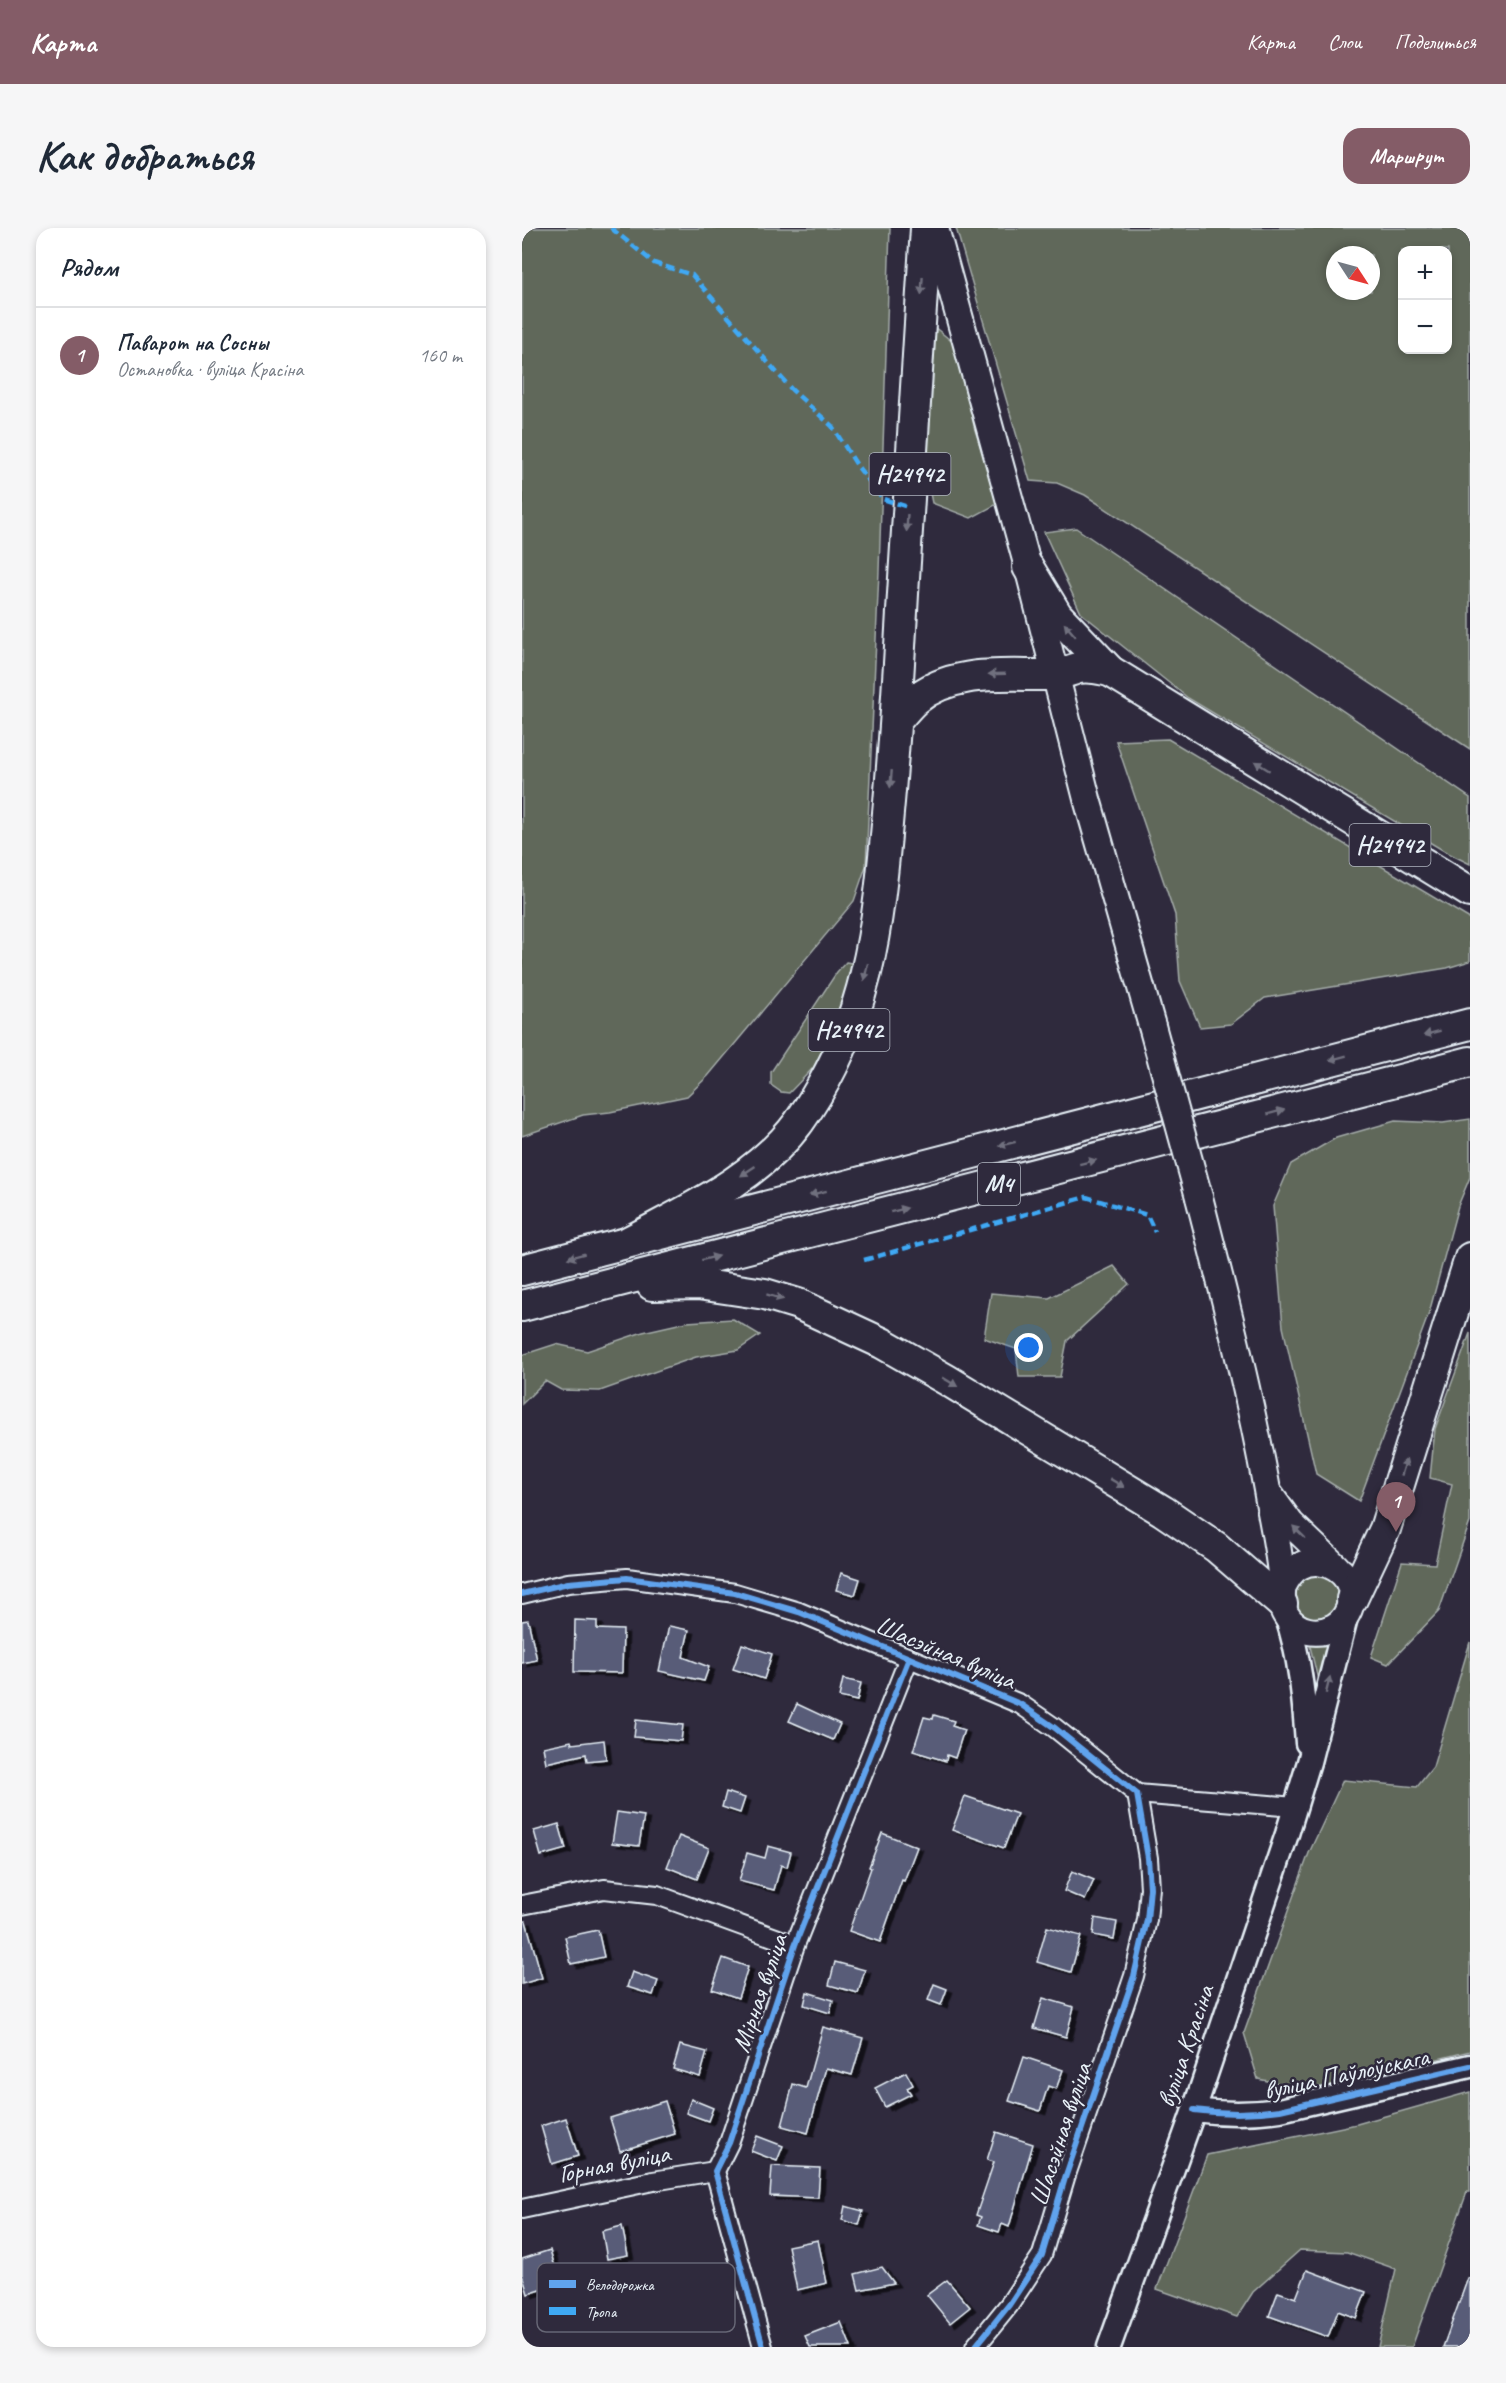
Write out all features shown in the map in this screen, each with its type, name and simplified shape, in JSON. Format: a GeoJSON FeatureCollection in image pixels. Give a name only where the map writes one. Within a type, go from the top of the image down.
{"type":"FeatureCollection","features":[{"type":"Feature","properties":{"kind":"highway","name":"Н24942"},"geometry":{"type":"LineString","coordinates":[[630,1241],[703,1202],[755,1167],[777,1149],[820,1091],[854,1019],[866,976],[879,908],[896,721],[926,228]]}},
{"type":"Feature","properties":{"kind":"highway","name":"Н24942"},"geometry":{"type":"LineString","coordinates":[[1028,567],[1057,615],[1110,671],[1470,892]]}},
{"type":"Feature","properties":{"kind":"highway","name":"Н24942"},"geometry":{"type":"LineString","coordinates":[[896,721],[914,701],[930,690],[945,684],[984,675],[1055,675],[1094,667],[1110,671]]}},
{"type":"Feature","properties":{"kind":"highway","name":"М4"},"geometry":{"type":"LineString","coordinates":[[522,1270],[1470,1024]]}},
{"type":"Feature","properties":{"kind":"highway","name":"М4"},"geometry":{"type":"LineString","coordinates":[[522,1306],[1470,1062]]}},
{"type":"Feature","properties":{"kind":"highway"},"geometry":{"type":"LineString","coordinates":[[1349,1606],[1385,1529],[1470,1257]]}},
{"type":"Feature","properties":{"kind":"highway"},"geometry":{"type":"LineString","coordinates":[[592,1288],[698,1284],[765,1294],[798,1304],[882,1343],[948,1380],[1163,1511],[1216,1547],[1283,1601]]}},
{"type":"Feature","properties":{"kind":"main road","name":"Н24942"},"geometry":{"type":"LineString","coordinates":[[935,228],[1028,567],[1055,675]]}},
{"type":"Feature","properties":{"kind":"main road"},"geometry":{"type":"LineString","coordinates":[[1055,675],[1087,799],[1199,1197],[1245,1380],[1267,1490],[1283,1601],[1301,1629],[1314,1632],[1325,1631],[1337,1626],[1349,1606],[1349,1583],[1338,1569],[1292,1524],[1267,1490]]}},
{"type":"Feature","properties":{"kind":"main road"},"geometry":{"type":"LineString","coordinates":[[1283,1601],[1289,1574],[1301,1565],[1314,1561],[1329,1564],[1338,1569]]}},
{"type":"Feature","properties":{"kind":"street","name":"Шасэйная вуліца"},"geometry":{"type":"LineString","coordinates":[[522,1594],[568,1583],[627,1578],[735,1593],[799,1612],[1020,1704],[1055,1728],[1137,1794],[1148,1858],[1150,1888],[1147,1920],[1134,1976],[1065,2178],[1042,2255],[1009,2305],[975,2347]]}},
{"type":"Feature","properties":{"kind":"street","name":"вуліца Красіна"},"geometry":{"type":"LineString","coordinates":[[1283,1601],[1294,1638],[1299,1667],[1309,1762]]}},
{"type":"Feature","properties":{"kind":"street","name":"вуліца Красіна"},"geometry":{"type":"LineString","coordinates":[[1109,2347],[1194,2110],[1295,1807],[1309,1762],[1349,1606]]}},
{"type":"Feature","properties":{"kind":"street","name":"Мірная вуліца"},"geometry":{"type":"LineString","coordinates":[[715,2171],[729,2143],[795,1945],[909,1658]]}},
{"type":"Feature","properties":{"kind":"street"},"geometry":{"type":"LineString","coordinates":[[1137,1794],[1295,1807]]}},
{"type":"Feature","properties":{"kind":"street"},"geometry":{"type":"LineString","coordinates":[[522,1905],[604,1888],[657,1895],[795,1945]]}},
{"type":"Feature","properties":{"kind":"street","name":"вуліца Паўлоўскага"},"geometry":{"type":"LineString","coordinates":[[1194,2110],[1256,2113],[1281,2110],[1470,2066]]}},
{"type":"Feature","properties":{"kind":"street"},"geometry":{"type":"LineString","coordinates":[[715,2171],[763,2347]]}},
{"type":"Feature","properties":{"kind":"street","name":"Горная вуліца"},"geometry":{"type":"LineString","coordinates":[[522,2209],[653,2181],[715,2171]]}},
{"type":"Feature","properties":{"kind":"green space"},"geometry":{"type":"Polygon","coordinates":[[[522,228],[890,228],[879,571],[866,866],[854,901],[708,1076],[687,1096],[610,1112],[583,1115],[522,1136],[522,228]]]}},
{"type":"Feature","properties":{"kind":"green space"},"geometry":{"type":"Polygon","coordinates":[[[956,228],[1470,228],[1470,749],[1085,495],[1057,483],[1030,481],[956,228]]]}},
{"type":"Feature","properties":{"kind":"green space"},"geometry":{"type":"Polygon","coordinates":[[[933,326],[955,344],[975,430],[999,503],[971,518],[932,503],[920,444],[933,326]]]}},
{"type":"Feature","properties":{"kind":"green space"},"geometry":{"type":"Polygon","coordinates":[[[1076,528],[1470,798],[1470,864],[1446,852],[1188,698],[1081,613],[1044,532],[1076,528]]]}},
{"type":"Feature","properties":{"kind":"green space"},"geometry":{"type":"Polygon","coordinates":[[[1168,739],[1470,919],[1470,961],[1447,968],[1265,998],[1231,1024],[1200,1027],[1180,981],[1175,915],[1116,741],[1168,739]]]}},
{"type":"Feature","properties":{"kind":"green space"},"geometry":{"type":"Polygon","coordinates":[[[846,962],[851,963],[852,970],[830,1036],[813,1068],[789,1093],[781,1092],[771,1085],[771,1072],[837,972],[846,962]]]}},
{"type":"Feature","properties":{"kind":"green space"},"geometry":{"type":"Polygon","coordinates":[[[1470,1119],[1470,1177],[1458,1206],[1429,1313],[1359,1501],[1316,1474],[1283,1327],[1273,1206],[1291,1164],[1336,1138],[1395,1121],[1443,1123],[1470,1119]]]}},
{"type":"Feature","properties":{"kind":"green space"},"geometry":{"type":"Polygon","coordinates":[[[1114,1266],[1129,1284],[1067,1341],[1060,1377],[1019,1377],[1016,1349],[984,1338],[991,1293],[1049,1298],[1114,1266]]]}},
{"type":"Feature","properties":{"kind":"green space"},"geometry":{"type":"Polygon","coordinates":[[[733,1319],[760,1335],[738,1350],[696,1357],[600,1391],[561,1390],[545,1381],[522,1404],[522,1355],[556,1344],[587,1351],[643,1332],[687,1322],[733,1319]]]}},
{"type":"Feature","properties":{"kind":"green space"},"geometry":{"type":"Polygon","coordinates":[[[1470,1333],[1470,1522],[1439,1611],[1388,1664],[1371,1657],[1402,1562],[1435,1564],[1452,1484],[1430,1478],[1435,1429],[1470,1333]]]}},
{"type":"Feature","properties":{"kind":"green space"},"geometry":{"type":"Polygon","coordinates":[[[1316,1573],[1333,1580],[1340,1597],[1333,1614],[1316,1621],[1299,1614],[1292,1597],[1299,1580],[1316,1573]]]}},
{"type":"Feature","properties":{"kind":"green space"},"geometry":{"type":"Polygon","coordinates":[[[1470,1642],[1470,2051],[1314,2090],[1258,2079],[1244,2033],[1309,1853],[1343,1780],[1417,1787],[1433,1767],[1470,1642]]]}},
{"type":"Feature","properties":{"kind":"green space"},"geometry":{"type":"Polygon","coordinates":[[[1310,1646],[1326,1646],[1318,1680],[1310,1646]]]}},
{"type":"Feature","properties":{"kind":"green space"},"geometry":{"type":"Polygon","coordinates":[[[1470,2092],[1470,2192],[1467,2192],[1412,2347],[1378,2347],[1396,2269],[1347,2252],[1300,2250],[1253,2292],[1237,2317],[1157,2289],[1207,2155],[1357,2124],[1470,2092]]]}},
{"type":"Feature","properties":{"kind":"building"},"geometry":{"type":"Polygon","coordinates":[[[841,1573],[860,1579],[855,1595],[836,1590],[841,1573]]]}},
{"type":"Feature","properties":{"kind":"building"},"geometry":{"type":"Polygon","coordinates":[[[528,1620],[537,1660],[522,1663],[522,1621],[528,1620]]]}},
{"type":"Feature","properties":{"kind":"building"},"geometry":{"type":"Polygon","coordinates":[[[575,1620],[597,1621],[597,1629],[623,1630],[622,1673],[574,1672],[575,1620]]]}},
{"type":"Feature","properties":{"kind":"building"},"geometry":{"type":"Polygon","coordinates":[[[669,1626],[689,1630],[683,1657],[709,1667],[704,1681],[659,1671],[669,1626]]]}},
{"type":"Feature","properties":{"kind":"building"},"geometry":{"type":"Polygon","coordinates":[[[742,1644],[772,1654],[764,1679],[733,1669],[742,1644]]]}},
{"type":"Feature","properties":{"kind":"building"},"geometry":{"type":"Polygon","coordinates":[[[843,1679],[861,1683],[857,1701],[839,1697],[843,1679]]]}},
{"type":"Feature","properties":{"kind":"building"},"geometry":{"type":"Polygon","coordinates":[[[797,1704],[840,1724],[833,1740],[789,1721],[797,1704]]]}},
{"type":"Feature","properties":{"kind":"building"},"geometry":{"type":"Polygon","coordinates":[[[934,1715],[954,1721],[952,1726],[964,1730],[955,1758],[947,1755],[946,1761],[913,1751],[924,1717],[933,1719],[934,1715]]]}},
{"type":"Feature","properties":{"kind":"building"},"geometry":{"type":"Polygon","coordinates":[[[636,1720],[683,1725],[681,1741],[634,1737],[636,1720]]]}},
{"type":"Feature","properties":{"kind":"building"},"geometry":{"type":"Polygon","coordinates":[[[604,1740],[606,1759],[587,1761],[586,1754],[546,1763],[543,1747],[571,1741],[572,1744],[604,1740]]]}},
{"type":"Feature","properties":{"kind":"building"},"geometry":{"type":"Polygon","coordinates":[[[726,1792],[745,1798],[740,1813],[722,1807],[726,1792]]]}},
{"type":"Feature","properties":{"kind":"building"},"geometry":{"type":"Polygon","coordinates":[[[965,1796],[1017,1814],[1004,1848],[952,1830],[965,1796]]]}},
{"type":"Feature","properties":{"kind":"building"},"geometry":{"type":"Polygon","coordinates":[[[617,1812],[644,1816],[639,1846],[612,1843],[617,1812]]]}},
{"type":"Feature","properties":{"kind":"building"},"geometry":{"type":"Polygon","coordinates":[[[559,1824],[566,1849],[541,1856],[534,1831],[559,1824]]]}},
{"type":"Feature","properties":{"kind":"building"},"geometry":{"type":"Polygon","coordinates":[[[882,1833],[917,1847],[904,1881],[902,1880],[880,1942],[849,1931],[882,1833]]]}},
{"type":"Feature","properties":{"kind":"building"},"geometry":{"type":"Polygon","coordinates":[[[679,1836],[709,1848],[697,1879],[667,1867],[679,1836]]]}},
{"type":"Feature","properties":{"kind":"building"},"geometry":{"type":"Polygon","coordinates":[[[768,1846],[791,1852],[787,1867],[781,1865],[774,1890],[739,1881],[747,1853],[765,1858],[768,1846]]]}},
{"type":"Feature","properties":{"kind":"building"},"geometry":{"type":"Polygon","coordinates":[[[1072,1871],[1094,1880],[1085,1900],[1064,1891],[1072,1871]]]}},
{"type":"Feature","properties":{"kind":"building"},"geometry":{"type":"Polygon","coordinates":[[[1095,1918],[1117,1922],[1114,1939],[1093,1935],[1095,1918]]]}},
{"type":"Feature","properties":{"kind":"building"},"geometry":{"type":"Polygon","coordinates":[[[522,1921],[526,1921],[542,1978],[522,1984],[522,1921]]]}},
{"type":"Feature","properties":{"kind":"building"},"geometry":{"type":"Polygon","coordinates":[[[1047,1927],[1081,1936],[1071,1972],[1037,1962],[1047,1927]]]}},
{"type":"Feature","properties":{"kind":"building"},"geometry":{"type":"Polygon","coordinates":[[[598,1930],[604,1957],[571,1964],[565,1937],[598,1930]]]}},
{"type":"Feature","properties":{"kind":"building"},"geometry":{"type":"Polygon","coordinates":[[[723,1958],[748,1967],[738,1998],[712,1989],[723,1958]]]}},
{"type":"Feature","properties":{"kind":"building"},"geometry":{"type":"Polygon","coordinates":[[[835,1962],[865,1970],[858,1993],[829,1985],[835,1962]]]}},
{"type":"Feature","properties":{"kind":"building"},"geometry":{"type":"Polygon","coordinates":[[[632,1972],[658,1981],[653,1995],[627,1987],[632,1972]]]}},
{"type":"Feature","properties":{"kind":"building"},"geometry":{"type":"Polygon","coordinates":[[[934,1984],[947,1989],[941,2005],[928,2000],[934,1984]]]}},
{"type":"Feature","properties":{"kind":"building"},"geometry":{"type":"Polygon","coordinates":[[[807,1992],[833,2000],[830,2013],[804,2005],[807,1992]]]}},
{"type":"Feature","properties":{"kind":"building"},"geometry":{"type":"Polygon","coordinates":[[[1043,1998],[1074,2007],[1066,2037],[1034,2028],[1043,1998]]]}},
{"type":"Feature","properties":{"kind":"building"},"geometry":{"type":"Polygon","coordinates":[[[823,2027],[863,2038],[852,2075],[826,2068],[808,2133],[782,2126],[793,2084],[806,2088],[823,2027]]]}},
{"type":"Feature","properties":{"kind":"building"},"geometry":{"type":"Polygon","coordinates":[[[680,2045],[707,2052],[700,2077],[673,2069],[680,2045]]]}},
{"type":"Feature","properties":{"kind":"building"},"geometry":{"type":"Polygon","coordinates":[[[1024,2057],[1063,2070],[1056,2089],[1048,2086],[1040,2111],[1009,2101],[1024,2057]]]}},
{"type":"Feature","properties":{"kind":"building"},"geometry":{"type":"Polygon","coordinates":[[[906,2072],[913,2085],[907,2088],[911,2094],[885,2107],[875,2088],[906,2072]]]}},
{"type":"Feature","properties":{"kind":"building"},"geometry":{"type":"Polygon","coordinates":[[[691,2099],[713,2108],[708,2121],[686,2113],[691,2099]]]}},
{"type":"Feature","properties":{"kind":"building"},"geometry":{"type":"Polygon","coordinates":[[[665,2101],[675,2134],[620,2151],[610,2118],[665,2101]]]}},
{"type":"Feature","properties":{"kind":"building"},"geometry":{"type":"Polygon","coordinates":[[[566,2118],[578,2156],[552,2164],[541,2126],[566,2118]]]}},
{"type":"Feature","properties":{"kind":"building"},"geometry":{"type":"Polygon","coordinates":[[[996,2132],[1033,2144],[1009,2227],[1002,2224],[999,2232],[978,2225],[981,2217],[976,2215],[994,2162],[987,2160],[996,2132]]]}},
{"type":"Feature","properties":{"kind":"building"},"geometry":{"type":"Polygon","coordinates":[[[757,2136],[783,2146],[777,2161],[751,2151],[757,2136]]]}},
{"type":"Feature","properties":{"kind":"building"},"geometry":{"type":"Polygon","coordinates":[[[772,2166],[820,2168],[818,2198],[770,2196],[772,2166]]]}},
{"type":"Feature","properties":{"kind":"building"},"geometry":{"type":"Polygon","coordinates":[[[845,2206],[863,2211],[859,2225],[842,2220],[845,2206]]]}},
{"type":"Feature","properties":{"kind":"building"},"geometry":{"type":"Polygon","coordinates":[[[622,2226],[628,2255],[607,2259],[602,2231],[622,2226]]]}},
{"type":"Feature","properties":{"kind":"building"},"geometry":{"type":"Polygon","coordinates":[[[818,2240],[827,2283],[797,2290],[788,2246],[818,2240]]]}},
{"type":"Feature","properties":{"kind":"building"},"geometry":{"type":"Polygon","coordinates":[[[550,2250],[554,2263],[537,2263],[537,2291],[528,2294],[522,2274],[522,2259],[550,2250]]]}},
{"type":"Feature","properties":{"kind":"building"},"geometry":{"type":"Polygon","coordinates":[[[882,2267],[894,2283],[859,2290],[855,2274],[882,2267]]]}},
{"type":"Feature","properties":{"kind":"building"},"geometry":{"type":"Polygon","coordinates":[[[1307,2270],[1366,2292],[1356,2318],[1338,2311],[1328,2337],[1269,2316],[1278,2292],[1296,2298],[1307,2270]]]}},
{"type":"Feature","properties":{"kind":"building"},"geometry":{"type":"Polygon","coordinates":[[[1468,2278],[1470,2278],[1470,2347],[1443,2347],[1468,2278]]]}},
{"type":"Feature","properties":{"kind":"building"},"geometry":{"type":"Polygon","coordinates":[[[947,2280],[970,2307],[950,2323],[927,2295],[947,2280]]]}},
{"type":"Feature","properties":{"kind":"building"},"geometry":{"type":"Polygon","coordinates":[[[841,2322],[851,2347],[810,2347],[805,2336],[841,2322]]]}},
{"type":"Feature","properties":{"kind":"marked path"},"geometry":{"type":"LineString","coordinates":[[611,228],[654,263],[692,275],[792,390],[832,426],[858,467],[883,499],[908,507]]}},
{"type":"Feature","properties":{"kind":"marked path"},"geometry":{"type":"LineString","coordinates":[[864,1260],[1086,1197],[1147,1215],[1155,1232]]}},
{"type":"Feature","properties":{"kind":"cycle path"},"geometry":{"type":"LineString","coordinates":[[522,1594],[568,1583],[627,1578],[735,1593],[799,1612],[1020,1704],[1055,1728],[1137,1794],[1148,1858],[1150,1888],[1147,1920],[1134,1976],[1065,2178],[1042,2255],[1009,2305],[975,2347]]}},
{"type":"Feature","properties":{"kind":"cycle path"},"geometry":{"type":"LineString","coordinates":[[763,2347],[715,2171],[729,2143],[795,1945],[909,1658]]}},
{"type":"Feature","properties":{"kind":"cycle path"},"geometry":{"type":"LineString","coordinates":[[1194,2110],[1237,2113],[1280,2110],[1470,2066]]}},
{"type":"Feature","properties":{"kind":"place","name":"Паварот на Сосны"},"geometry":{"type":"Point","coordinates":[1396,1532]}}]}
